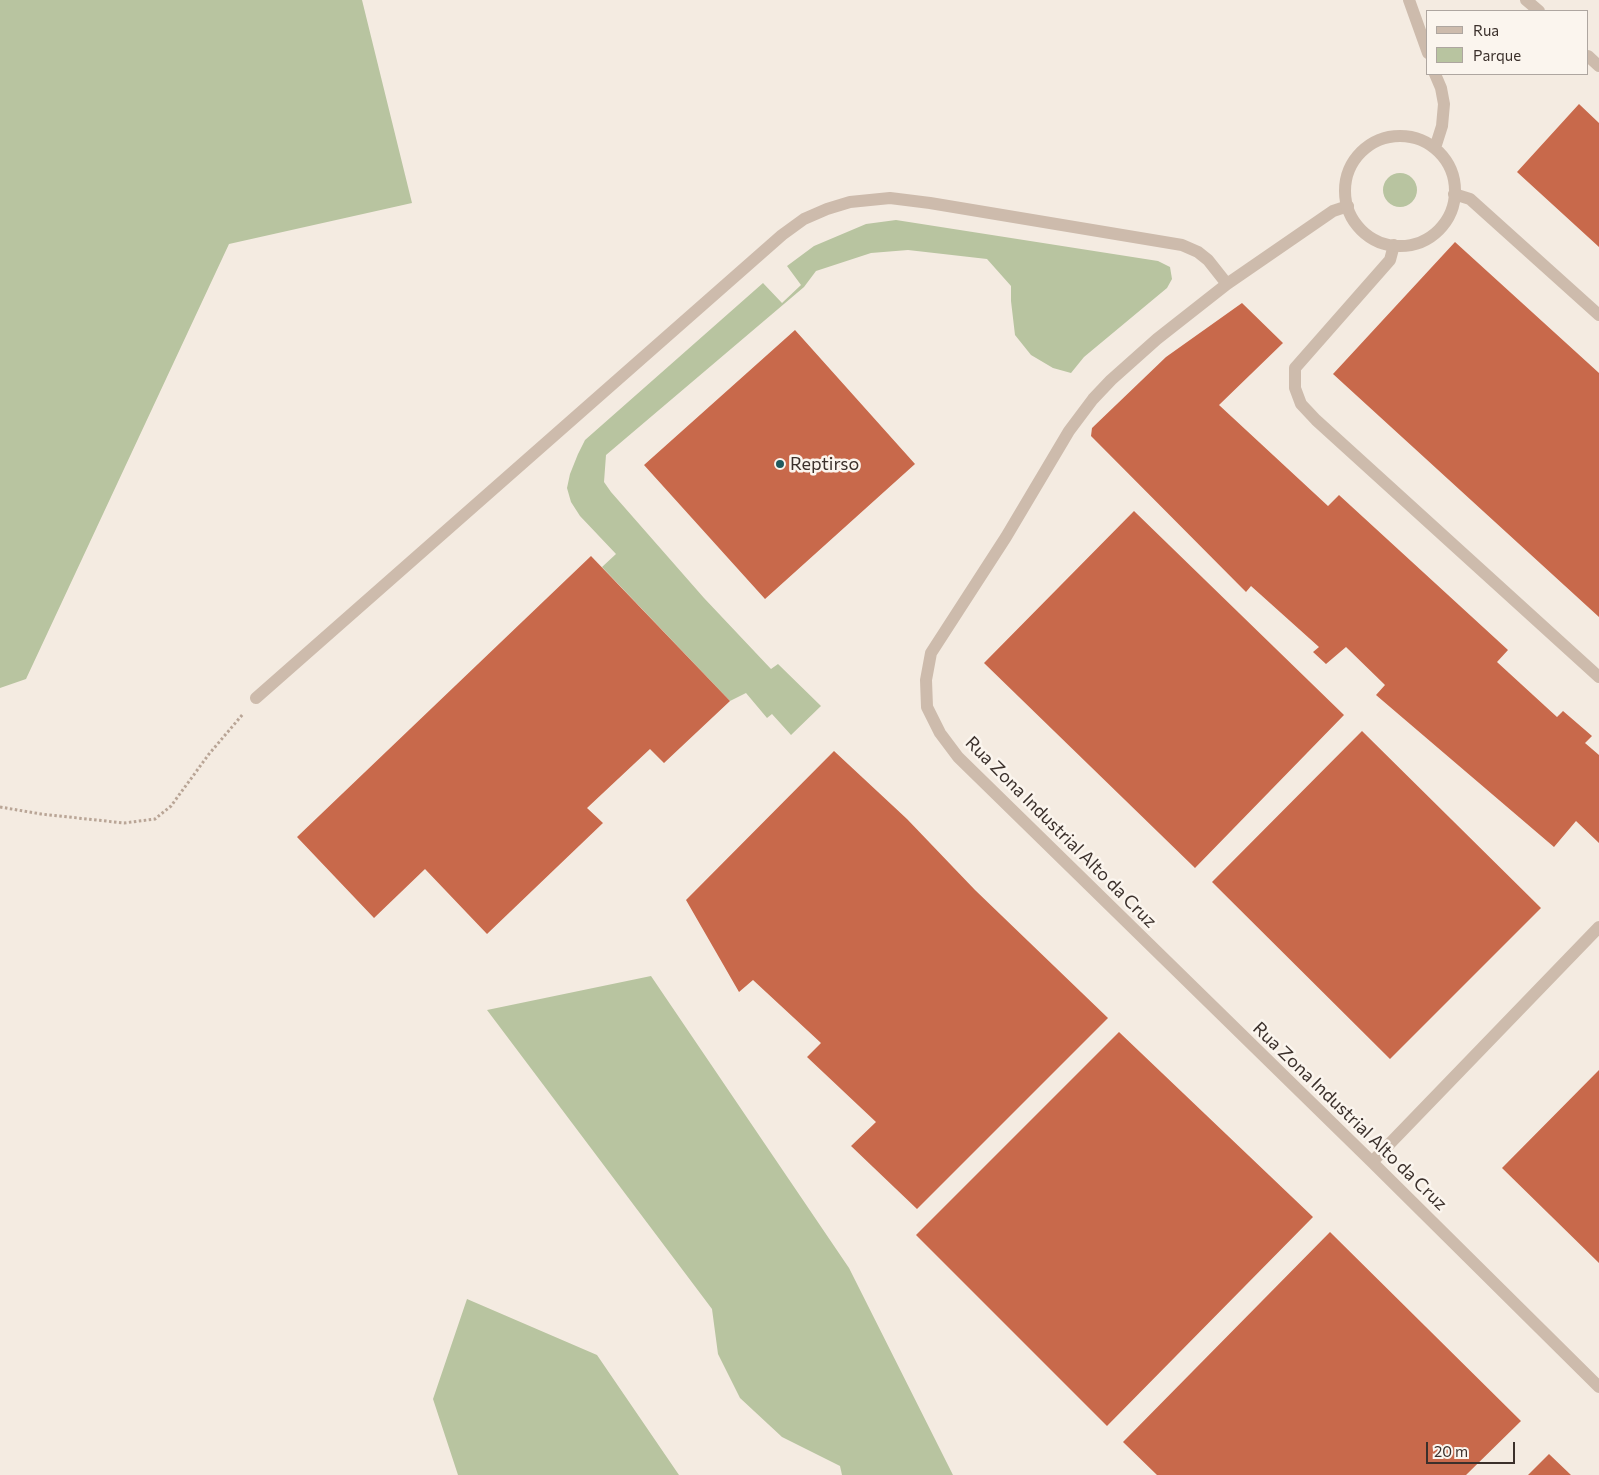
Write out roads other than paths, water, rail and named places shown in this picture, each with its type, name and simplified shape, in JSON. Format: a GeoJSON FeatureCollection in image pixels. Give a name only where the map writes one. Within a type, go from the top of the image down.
{"type":"FeatureCollection","features":[{"type":"Feature","properties":{"kind":"street"},"geometry":{"type":"LineString","coordinates":[[1409,0],[1426,48]]}},
{"type":"Feature","properties":{"kind":"street"},"geometry":{"type":"LineString","coordinates":[[1526,0],[1538,10]]}},
{"type":"Feature","properties":{"kind":"street"},"geometry":{"type":"LineString","coordinates":[[1589,57],[1599,66]]}},
{"type":"Feature","properties":{"kind":"street"},"geometry":{"type":"LineString","coordinates":[[1435,75],[1441,88],[1444,104],[1442,126],[1435,148]]}},
{"type":"Feature","properties":{"kind":"street"},"geometry":{"type":"LineString","coordinates":[[1400,136],[1418,139],[1435,148],[1447,162],[1454,179],[1454,194],[1449,216],[1438,231],[1422,241],[1404,245],[1385,244],[1371,237],[1358,227],[1350,214],[1345,198],[1346,180],[1353,162],[1365,148],[1381,139],[1400,136]]}},
{"type":"Feature","properties":{"kind":"street"},"geometry":{"type":"LineString","coordinates":[[1454,194],[1470,199],[1599,315]]}},
{"type":"Feature","properties":{"kind":"street"},"geometry":{"type":"LineString","coordinates":[[256,698],[782,235],[804,219],[827,209],[850,202],[890,198],[1182,245],[1198,252],[1208,260],[1227,284]]}},
{"type":"Feature","properties":{"kind":"street","name":"Rua Zona Industrial Alto da Cruz"},"geometry":{"type":"LineString","coordinates":[[1348,206],[1332,211],[1227,284],[1156,339],[1093,399],[1069,432],[1006,537],[931,653],[926,680],[927,707],[940,733],[958,757],[1599,1387]]}},
{"type":"Feature","properties":{"kind":"street"},"geometry":{"type":"LineString","coordinates":[[1394,244],[1390,260],[1295,368],[1295,388],[1301,404],[1316,420],[1599,677]]}},
{"type":"Feature","properties":{"kind":"street"},"geometry":{"type":"LineString","coordinates":[[1372,1162],[1599,927]]}},
{"type":"Feature","properties":{"kind":"place","name":"Reptirso"},"geometry":{"type":"Point","coordinates":[780,464]}}]}
